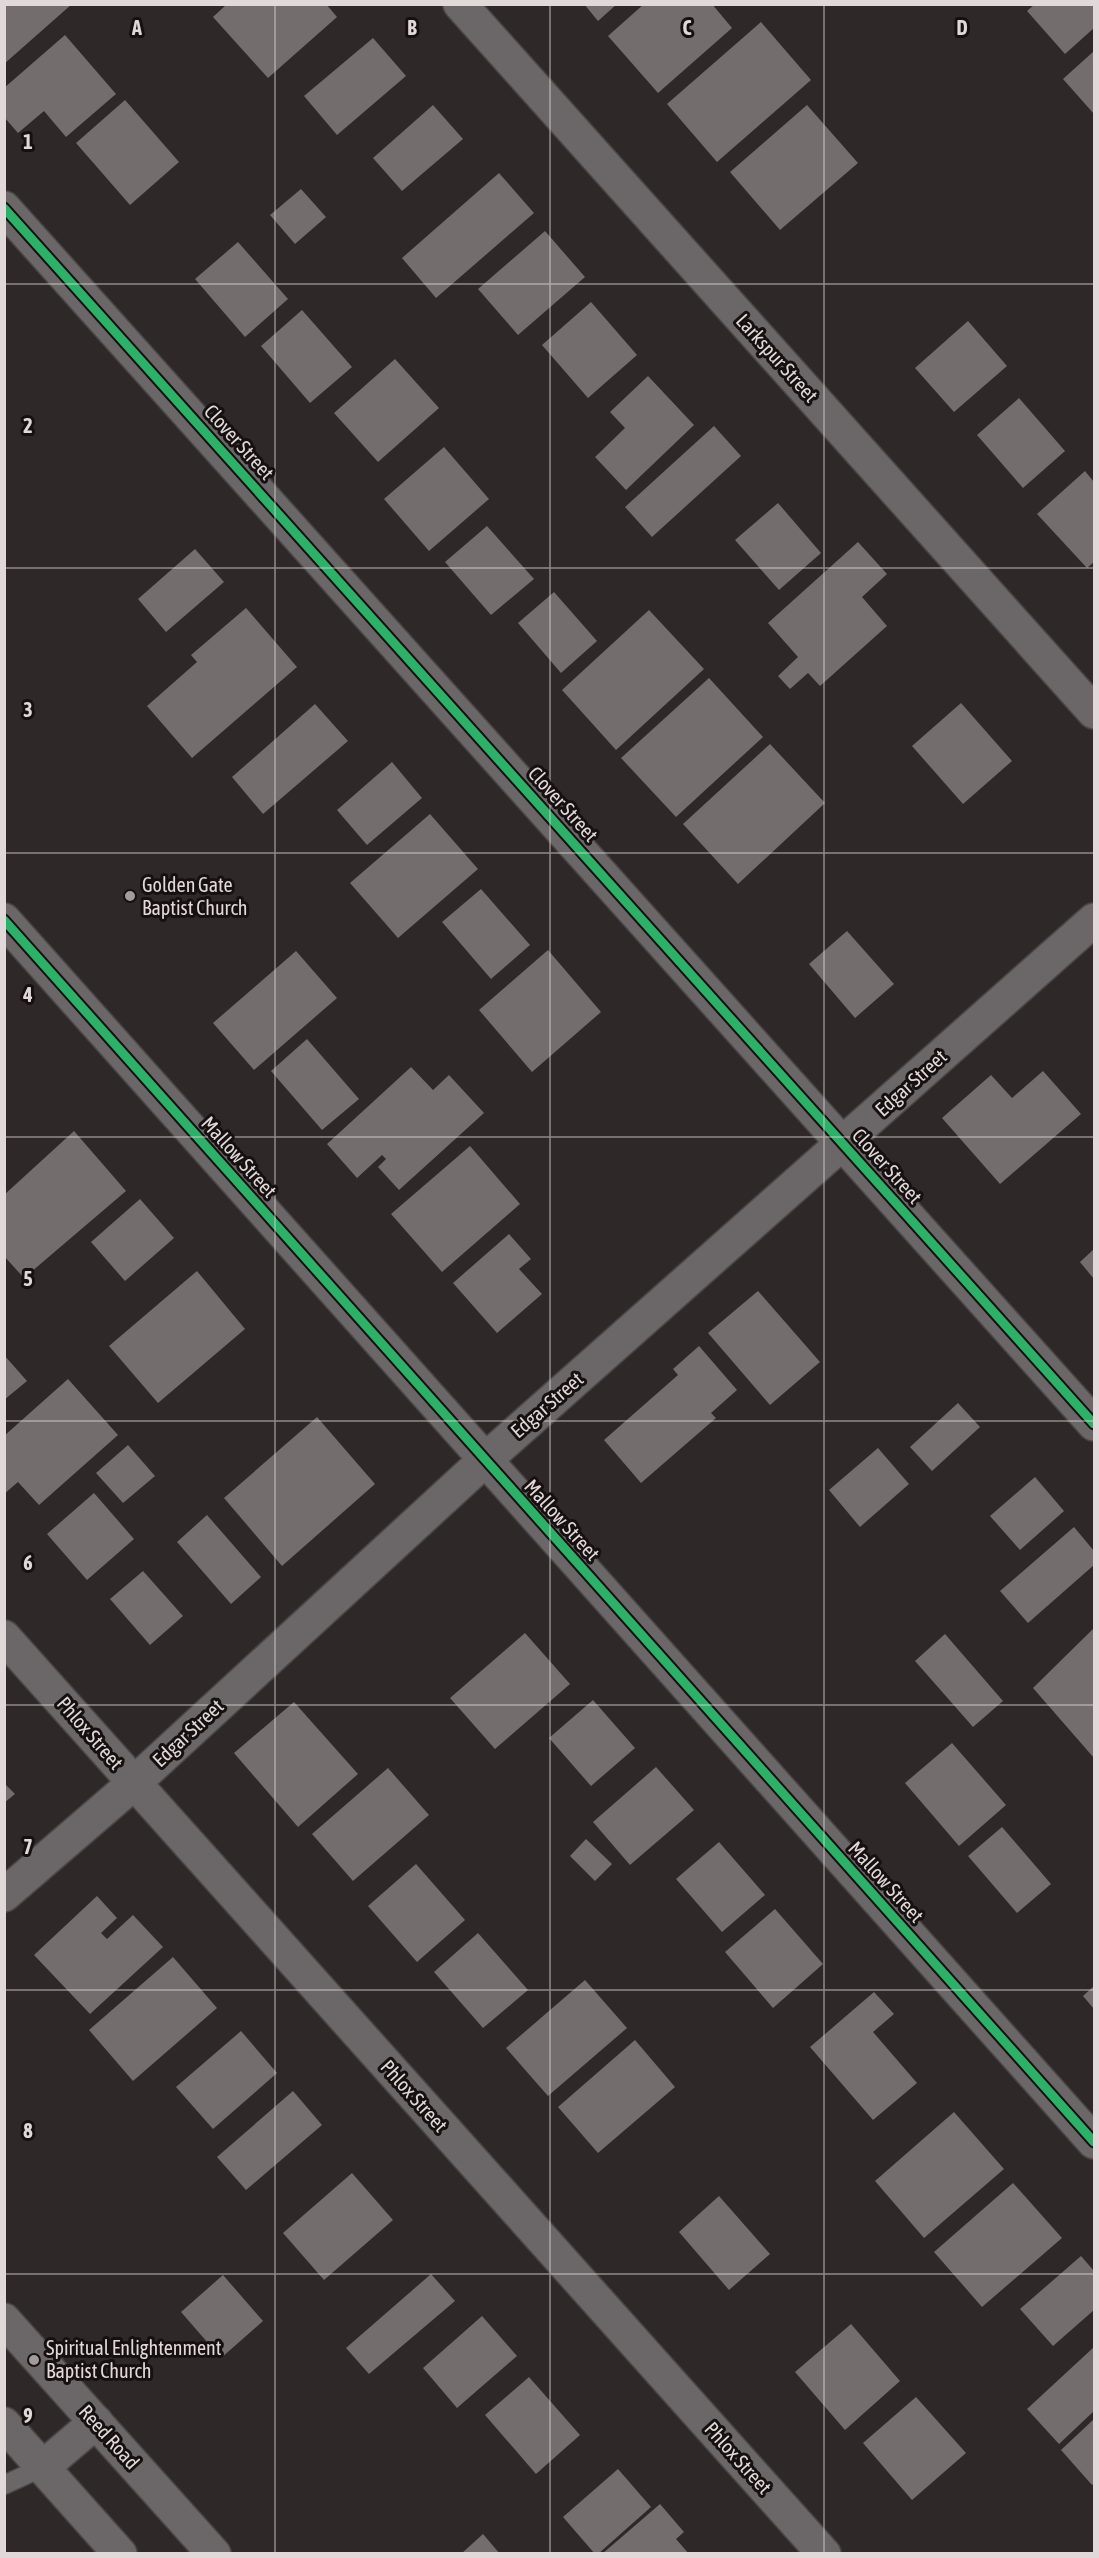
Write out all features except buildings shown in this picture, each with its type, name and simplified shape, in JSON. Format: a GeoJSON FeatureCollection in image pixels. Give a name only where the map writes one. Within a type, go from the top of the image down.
{"type":"FeatureCollection","features":[{"type":"Feature","properties":{"kind":"street","name":"Larkspur Street"},"geometry":{"type":"LineString","coordinates":[[460,4],[1095,712]]}},
{"type":"Feature","properties":{"kind":"street","name":"Clover Street"},"geometry":{"type":"LineString","coordinates":[[4,208],[1095,1424]]}},
{"type":"Feature","properties":{"kind":"street","name":"Mallow Street"},"geometry":{"type":"LineString","coordinates":[[4,920],[1095,2142]]}},
{"type":"Feature","properties":{"kind":"street","name":"Edgar Street"},"geometry":{"type":"LineString","coordinates":[[4,1895],[134,1783],[485,1460],[1095,920]]}},
{"type":"Feature","properties":{"kind":"street","name":"Phlox Street"},"geometry":{"type":"LineString","coordinates":[[4,1637],[824,2553]]}},
{"type":"Feature","properties":{"kind":"street","name":"Reed Road"},"geometry":{"type":"LineString","coordinates":[[4,2320],[214,2553]]}},
{"type":"Feature","properties":{"kind":"street"},"geometry":{"type":"LineString","coordinates":[[44,2467],[96,2422]]}},
{"type":"Feature","properties":{"kind":"street"},"geometry":{"type":"LineString","coordinates":[[4,2424],[120,2553]]}},
{"type":"Feature","properties":{"kind":"lane"},"geometry":{"type":"LineString","coordinates":[[4,2485],[44,2467]]}},
{"type":"Feature","properties":{"kind":"cycle path"},"geometry":{"type":"LineString","coordinates":[[4,208],[1094,1424]]}},
{"type":"Feature","properties":{"kind":"cycle path"},"geometry":{"type":"LineString","coordinates":[[4,920],[1094,2142]]}},
{"type":"Feature","properties":{"kind":"place","name":"Golden Gate Baptist Church"},"geometry":{"type":"Point","coordinates":[130,896]}},
{"type":"Feature","properties":{"kind":"place","name":"Spiritual Enlightenment Baptist Church"},"geometry":{"type":"Point","coordinates":[34,2360]}}]}
